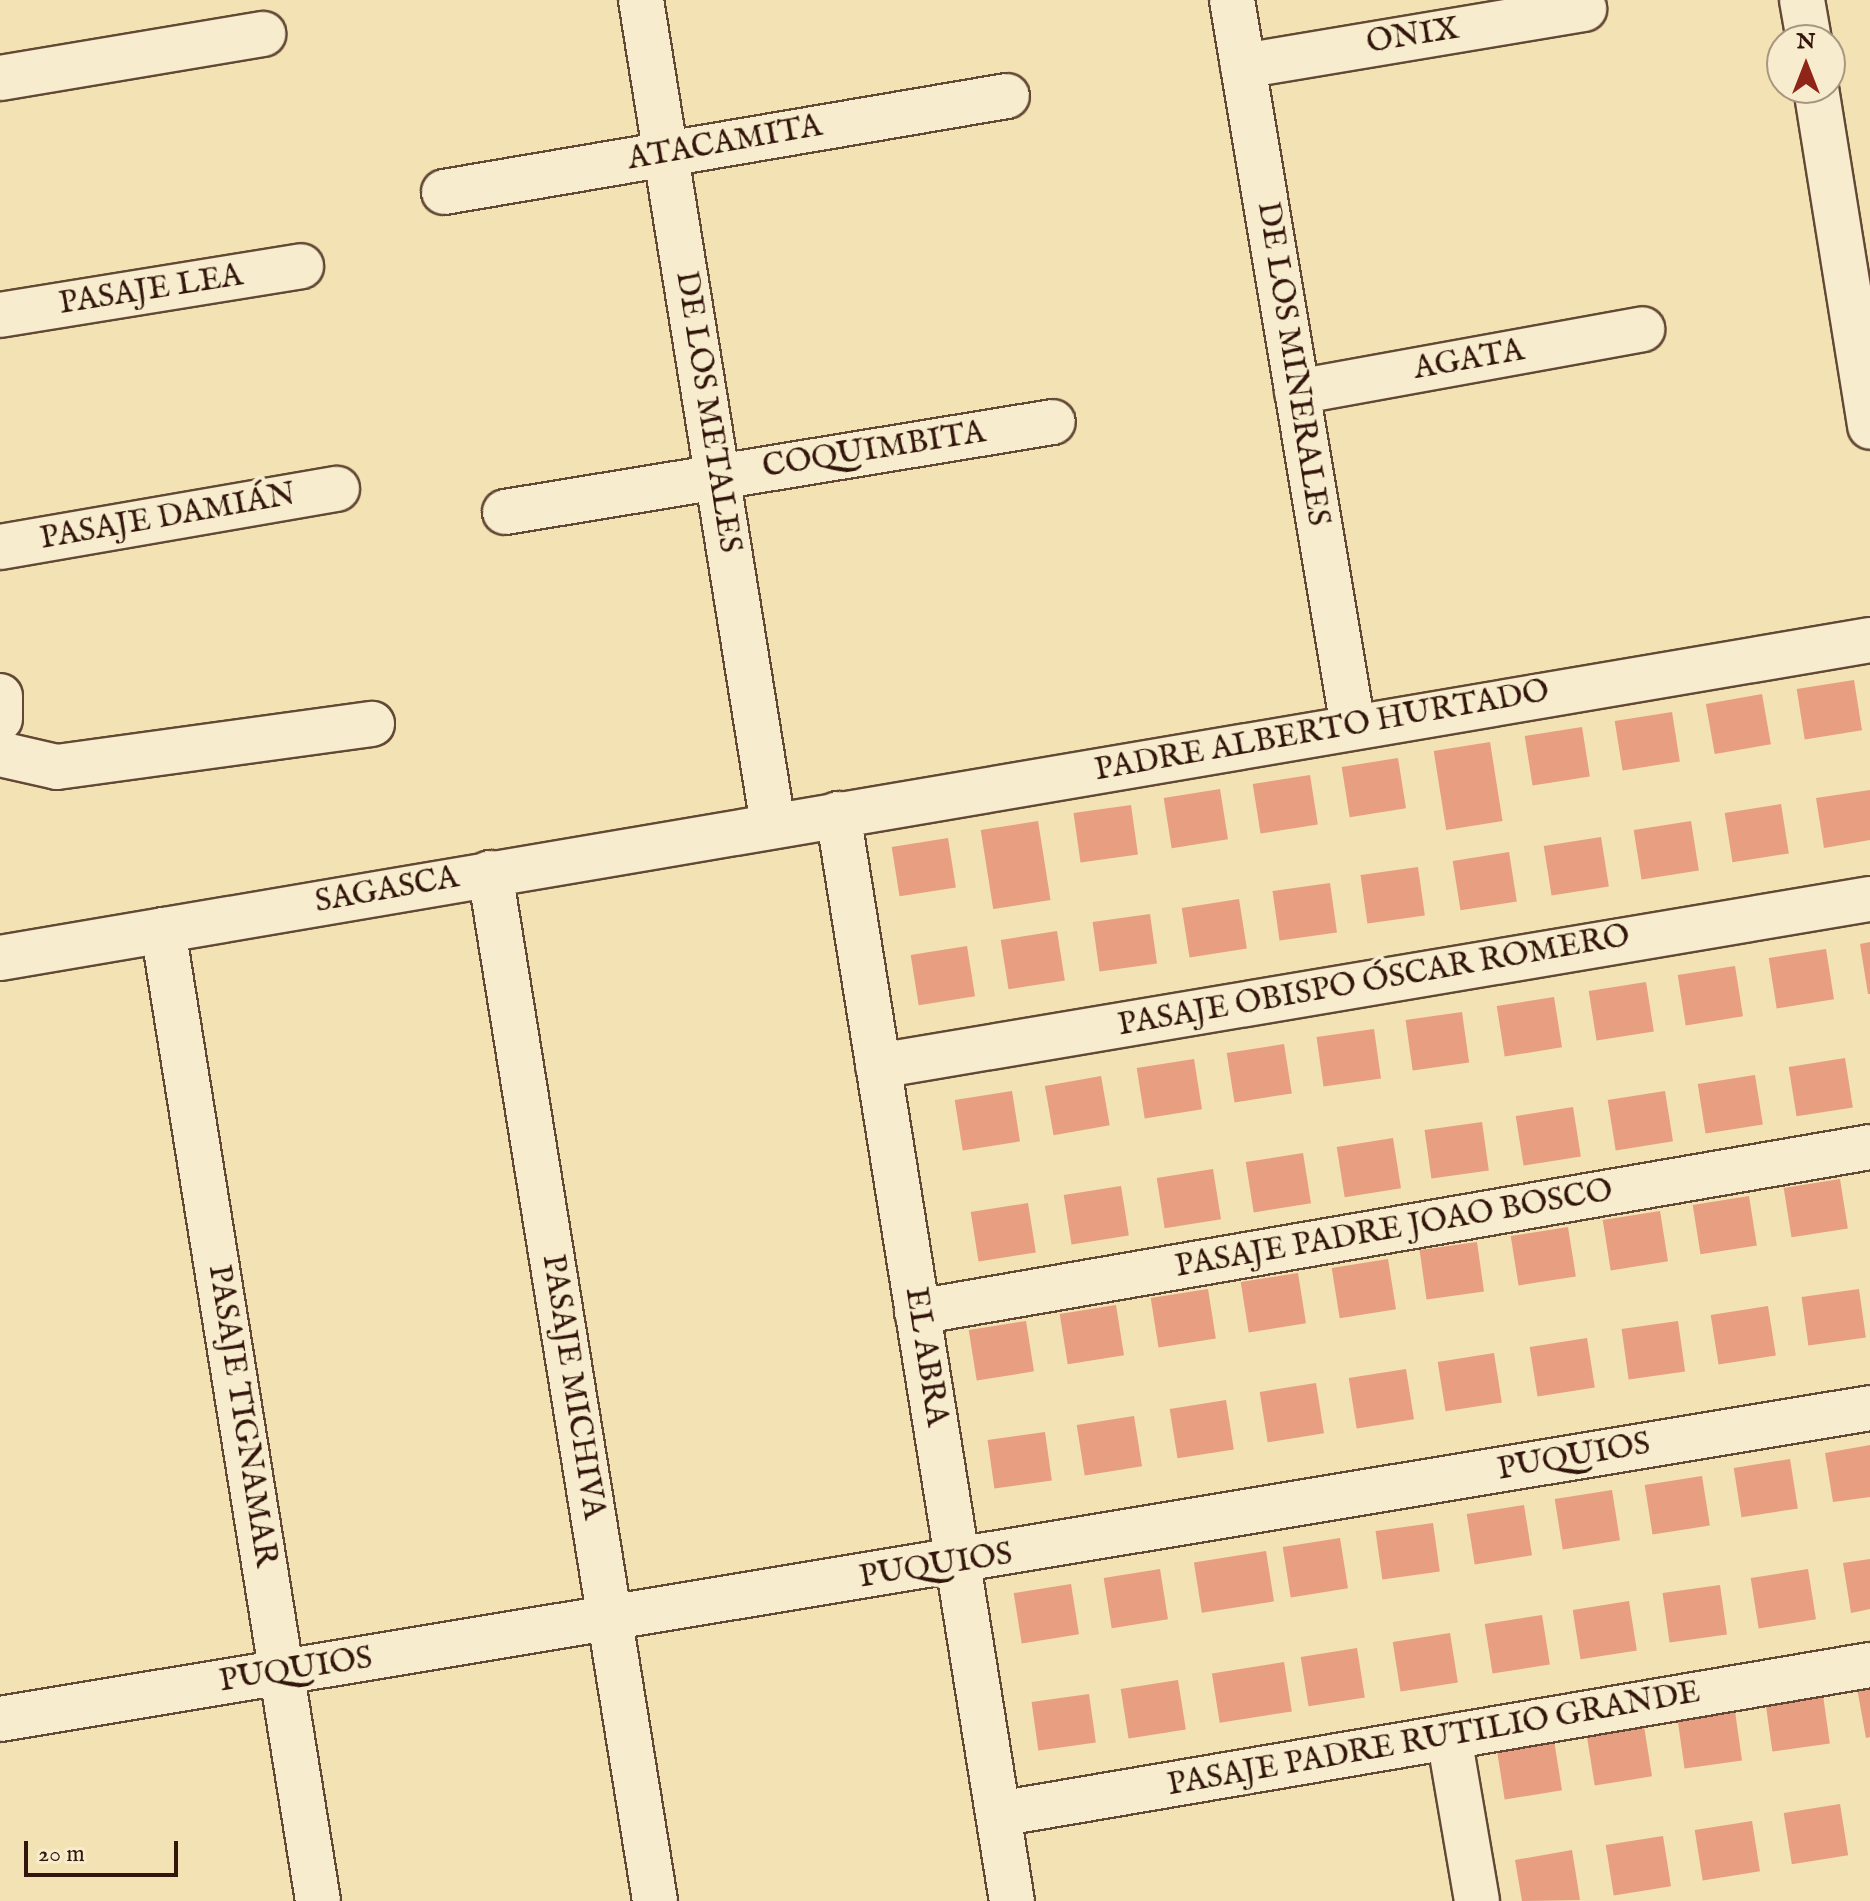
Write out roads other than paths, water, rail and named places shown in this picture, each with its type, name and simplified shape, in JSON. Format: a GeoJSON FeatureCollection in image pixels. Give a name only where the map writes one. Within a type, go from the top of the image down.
{"type":"FeatureCollection","features":[{"type":"Feature","properties":{"kind":"street","name":"DE LOS METALES"},"geometry":{"type":"LineString","coordinates":[[641,0],[773,825]]}},
{"type":"Feature","properties":{"kind":"street","name":"DE LOS MINERALES"},"geometry":{"type":"LineString","coordinates":[[1232,0],[1353,727]]}},
{"type":"Feature","properties":{"kind":"street"},"geometry":{"type":"LineString","coordinates":[[1802,0],[1806,24]]}},
{"type":"Feature","properties":{"kind":"street","name":"ONIX"},"geometry":{"type":"LineString","coordinates":[[1243,66],[1584,9]]}},
{"type":"Feature","properties":{"kind":"street"},"geometry":{"type":"LineString","coordinates":[[0,78],[263,34]]}},
{"type":"Feature","properties":{"kind":"street","name":"ATACAMITA"},"geometry":{"type":"LineString","coordinates":[[444,192],[1007,96]]}},
{"type":"Feature","properties":{"kind":"street"},"geometry":{"type":"LineString","coordinates":[[1819,104],[1870,427]]}},
{"type":"Feature","properties":{"kind":"street","name":"PASAJE LEA"},"geometry":{"type":"LineString","coordinates":[[0,315],[301,266]]}},
{"type":"Feature","properties":{"kind":"street","name":"AGATA"},"geometry":{"type":"LineString","coordinates":[[1297,392],[1642,329]]}},
{"type":"Feature","properties":{"kind":"street","name":"COQUIMBITA"},"geometry":{"type":"LineString","coordinates":[[505,512],[1053,422]]}},
{"type":"Feature","properties":{"kind":"street","name":"PASAJE DAMIÁN"},"geometry":{"type":"LineString","coordinates":[[0,547],[337,489]]}},
{"type":"Feature","properties":{"kind":"street","name":"PADRE ALBERTO HURTADO"},"geometry":{"type":"LineString","coordinates":[[773,825],[1870,640]]}},
{"type":"Feature","properties":{"kind":"street"},"geometry":{"type":"LineString","coordinates":[[0,696],[0,719]]}},
{"type":"Feature","properties":{"kind":"street"},"geometry":{"type":"LineString","coordinates":[[0,754],[57,767],[372,724]]}},
{"type":"Feature","properties":{"kind":"street","name":"EL ABRA"},"geometry":{"type":"LineString","coordinates":[[838,814],[1012,1901]]}},
{"type":"Feature","properties":{"kind":"street","name":"SAGASCA"},"geometry":{"type":"LineString","coordinates":[[0,958],[773,825]]}},
{"type":"Feature","properties":{"kind":"street","name":"PASAJE MICHIVA"},"geometry":{"type":"LineString","coordinates":[[490,873],[655,1901]]}},
{"type":"Feature","properties":{"kind":"street","name":"PASAJE OBISPO ÓSCAR ROMERO"},"geometry":{"type":"LineString","coordinates":[[878,1066],[1870,899]]}},
{"type":"Feature","properties":{"kind":"street","name":"PASAJE TIGNAMAR"},"geometry":{"type":"LineString","coordinates":[[163,930],[318,1901]]}},
{"type":"Feature","properties":{"kind":"street","name":"PASAJE PADRE JOAO BOSCO"},"geometry":{"type":"LineString","coordinates":[[917,1312],[1870,1147]]}},
{"type":"Feature","properties":{"kind":"street","name":"PUQUIOS"},"geometry":{"type":"LineString","coordinates":[[0,1719],[958,1563],[1870,1408]]}},
{"type":"Feature","properties":{"kind":"street","name":"PASAJE PADRE RUTILIO GRANDE"},"geometry":{"type":"LineString","coordinates":[[998,1814],[1870,1665]]}},
{"type":"Feature","properties":{"kind":"street"},"geometry":{"type":"LineString","coordinates":[[1449,1737],[1477,1901]]}}]}
